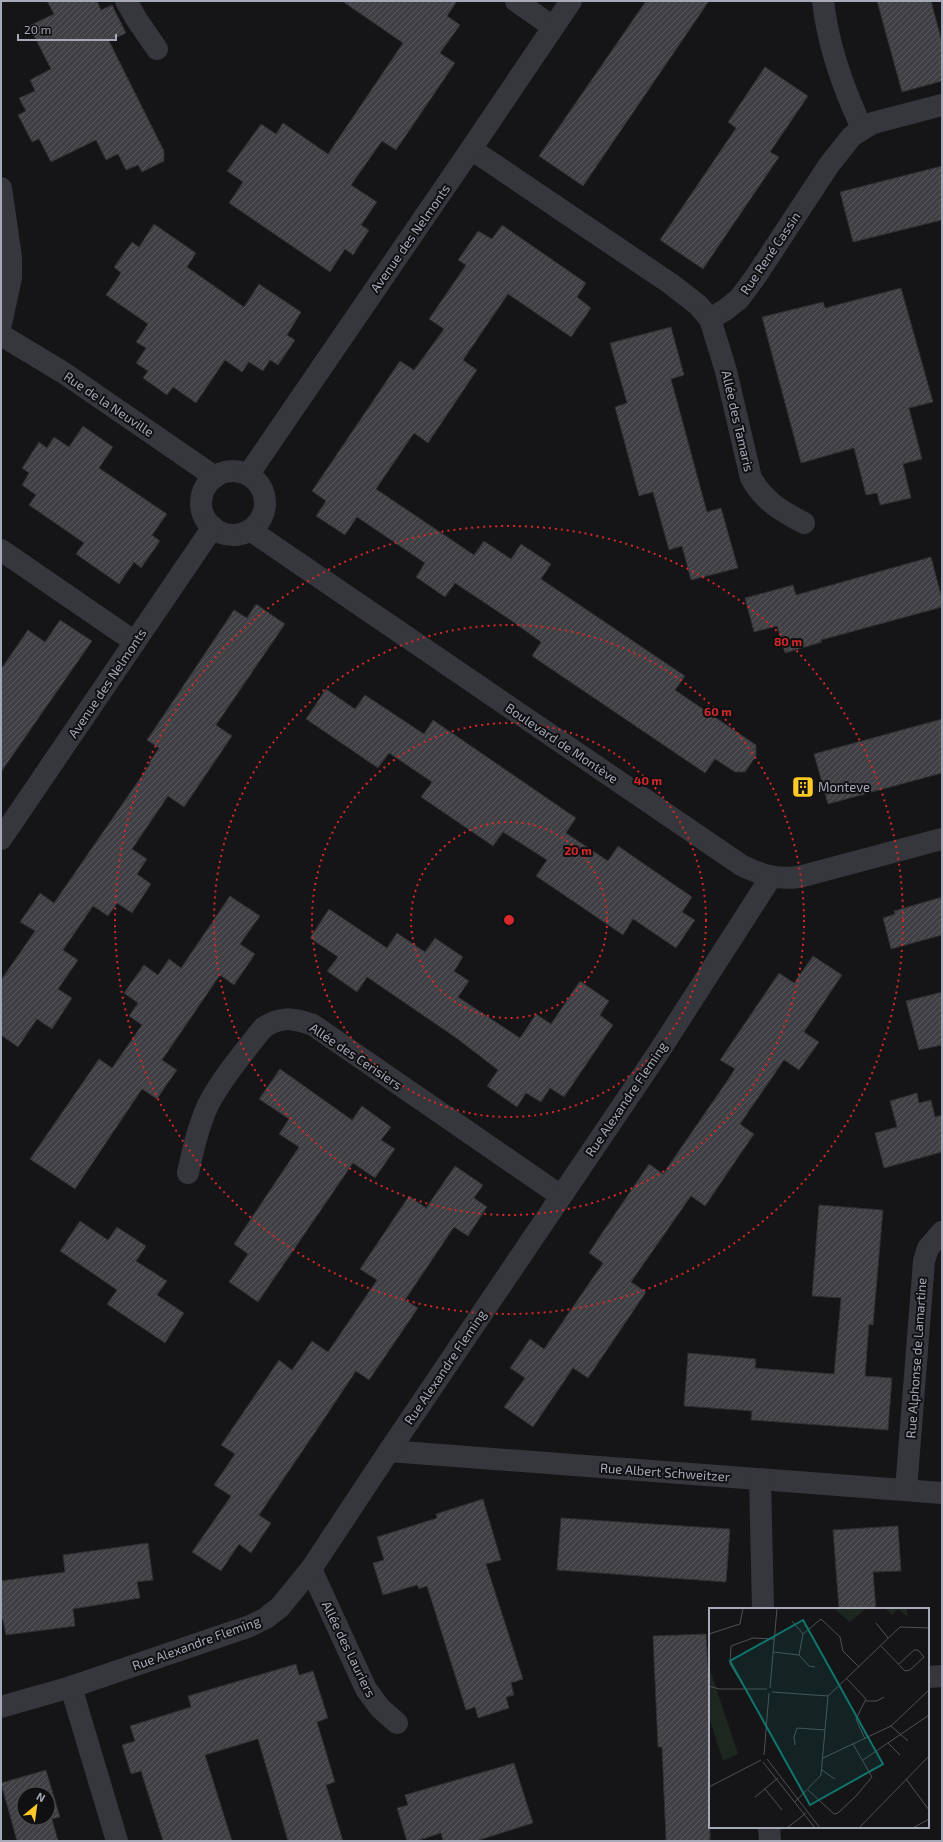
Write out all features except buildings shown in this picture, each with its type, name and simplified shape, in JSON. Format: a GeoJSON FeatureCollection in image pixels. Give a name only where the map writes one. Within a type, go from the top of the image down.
{"type":"FeatureCollection","features":[{"type":"Feature","properties":{"kind":"street"},"geometry":{"type":"LineString","coordinates":[[126,1],[144,32],[158,49]]}},
{"type":"Feature","properties":{"kind":"street"},"geometry":{"type":"LineString","coordinates":[[516,1],[553,27]]}},
{"type":"Feature","properties":{"kind":"street","name":"Avenue des Nelmonts"},"geometry":{"type":"LineString","coordinates":[[248,474],[472,150],[571,1]]}},
{"type":"Feature","properties":{"kind":"street"},"geometry":{"type":"LineString","coordinates":[[823,1],[824,14],[842,81],[862,128]]}},
{"type":"Feature","properties":{"kind":"street","name":"Rue René Cassin"},"geometry":{"type":"LineString","coordinates":[[710,319],[739,299],[756,276],[829,164],[852,136],[862,128],[873,123],[942,105]]}},
{"type":"Feature","properties":{"kind":"street"},"geometry":{"type":"LineString","coordinates":[[472,150],[672,284],[698,305],[710,319]]}},
{"type":"Feature","properties":{"kind":"street"},"geometry":{"type":"LineString","coordinates":[[1,188],[11,257],[11,278],[1,324]]}},
{"type":"Feature","properties":{"kind":"street","name":"Allée des Tamaris"},"geometry":{"type":"LineString","coordinates":[[710,319],[726,371],[751,478],[758,490],[779,510],[804,522]]}},
{"type":"Feature","properties":{"kind":"street","name":"Rue de la Neuville"},"geometry":{"type":"LineString","coordinates":[[1,335],[64,373],[215,477]]}},
{"type":"Feature","properties":{"kind":"street"},"geometry":{"type":"LineString","coordinates":[[231,472],[248,474],[256,480],[264,497],[263,516],[250,530],[231,535],[222,533],[213,527],[202,512],[202,502],[206,488],[215,477],[231,472]]}},
{"type":"Feature","properties":{"kind":"street","name":"Avenue des Nelmonts"},"geometry":{"type":"LineString","coordinates":[[1,839],[213,527]]}},
{"type":"Feature","properties":{"kind":"street","name":"Boulevard de Montève"},"geometry":{"type":"LineString","coordinates":[[250,530],[741,865],[771,877],[785,879],[799,877],[942,839]]}},
{"type":"Feature","properties":{"kind":"street"},"geometry":{"type":"LineString","coordinates":[[1,550],[136,642]]}},
{"type":"Feature","properties":{"kind":"street","name":"Rue Alexandre Fleming"},"geometry":{"type":"LineString","coordinates":[[1,1706],[71,1687],[250,1626],[266,1618],[280,1607],[294,1592],[311,1569],[389,1450],[658,1053],[771,877]]}},
{"type":"Feature","properties":{"kind":"street","name":"Allée des Cerisiers"},"geometry":{"type":"LineString","coordinates":[[188,1173],[200,1126],[208,1105],[224,1080],[262,1028],[271,1022],[282,1018],[296,1019],[312,1025],[561,1196]]}},
{"type":"Feature","properties":{"kind":"street","name":"Rue Alphonse de Lamartine"},"geometry":{"type":"LineString","coordinates":[[906,1490],[924,1261],[928,1248],[942,1232]]}},
{"type":"Feature","properties":{"kind":"street","name":"Rue Albert Schweitzer"},"geometry":{"type":"LineString","coordinates":[[389,1450],[942,1493]]}},
{"type":"Feature","properties":{"kind":"street"},"geometry":{"type":"LineString","coordinates":[[760,1479],[763,1608]]}},
{"type":"Feature","properties":{"kind":"street","name":"Allée des Lauriers"},"geometry":{"type":"LineString","coordinates":[[311,1569],[366,1689],[380,1708],[397,1723]]}},
{"type":"Feature","properties":{"kind":"street"},"geometry":{"type":"LineString","coordinates":[[929,1677],[942,1676]]}},
{"type":"Feature","properties":{"kind":"street"},"geometry":{"type":"LineString","coordinates":[[71,1687],[117,1841]]}},
{"type":"Feature","properties":{"kind":"street"},"geometry":{"type":"LineString","coordinates":[[769,1828],[770,1841]]}},
{"type":"Feature","properties":{"kind":"place","name":"Monteve"},"geometry":{"type":"Point","coordinates":[803,787]}}]}
